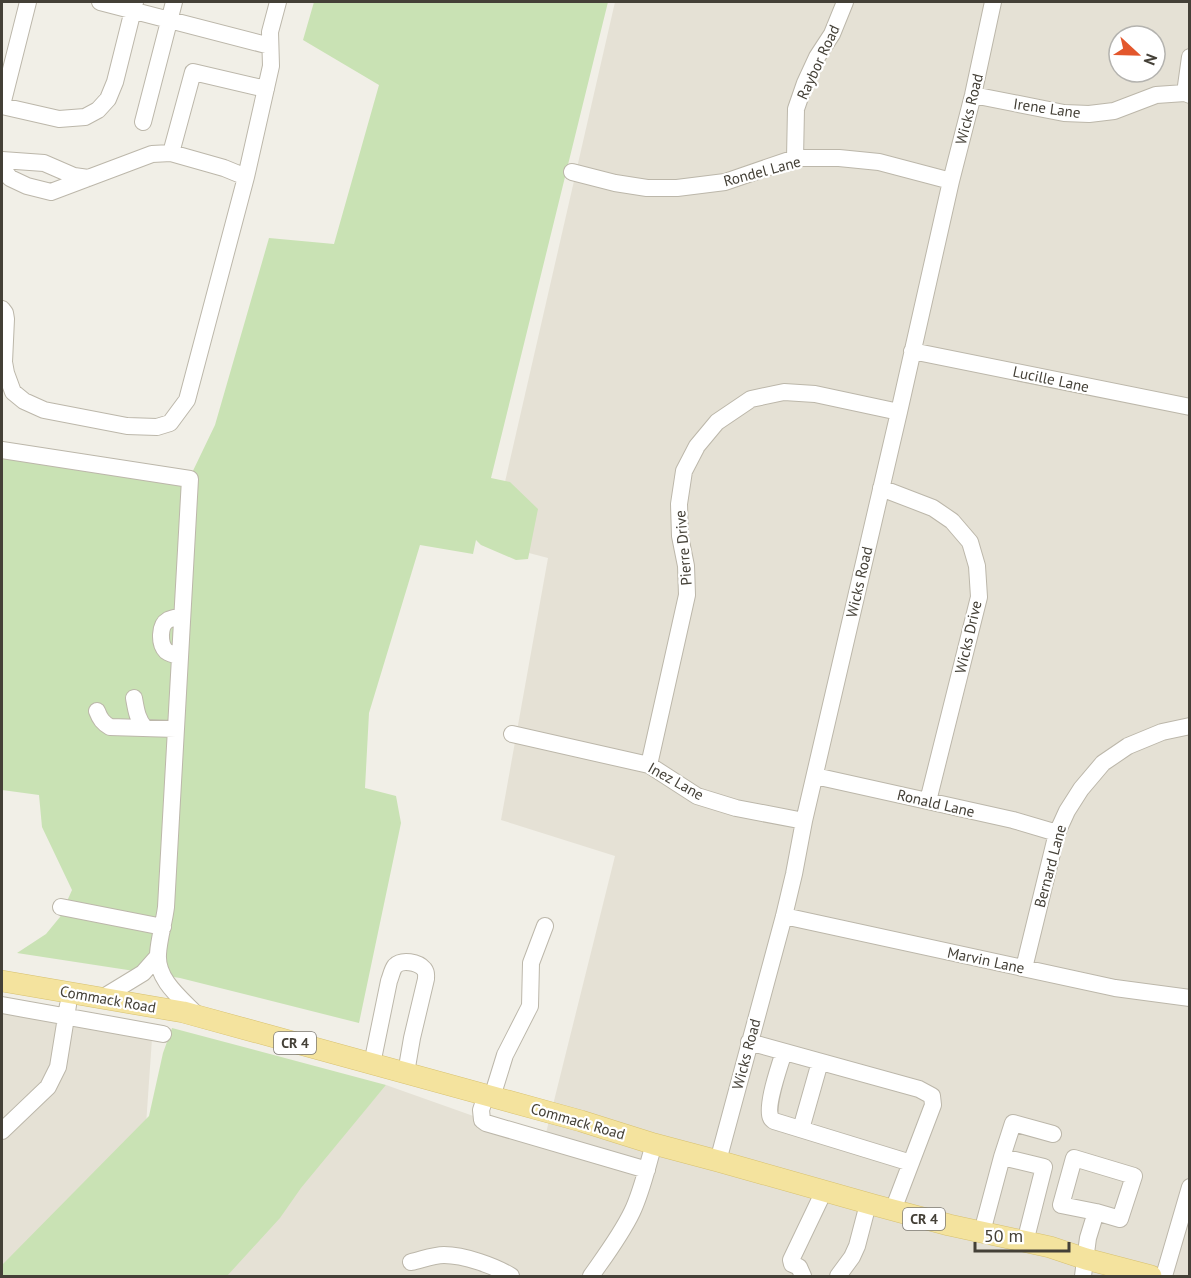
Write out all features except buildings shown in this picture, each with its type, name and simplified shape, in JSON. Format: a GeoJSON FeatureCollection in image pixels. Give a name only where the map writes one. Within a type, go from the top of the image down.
{"type":"FeatureCollection","features":[{"type":"Feature","properties":{"kind":"main road","name":"Commack Road"},"geometry":{"type":"LineString","coordinates":[[2,981],[183,1012],[581,1121],[654,1144],[868,1204],[1050,1247],[1085,1268],[1150,1276]]}},
{"type":"Feature","properties":{"kind":"street"},"geometry":{"type":"LineString","coordinates":[[28,2],[2,105],[59,119],[85,117],[98,110],[108,99],[115,82],[134,6]]}},
{"type":"Feature","properties":{"kind":"street"},"geometry":{"type":"LineString","coordinates":[[100,2],[134,6],[169,20],[270,46]]}},
{"type":"Feature","properties":{"kind":"street"},"geometry":{"type":"LineString","coordinates":[[143,123],[174,2]]}},
{"type":"Feature","properties":{"kind":"street"},"geometry":{"type":"LineString","coordinates":[[2,309],[6,319],[4,362],[6,373],[13,392],[24,401],[44,410],[127,426],[158,428],[170,423],[187,400],[246,177],[271,66],[270,32],[278,2]]}},
{"type":"Feature","properties":{"kind":"street","name":"Raybor Road"},"geometry":{"type":"LineString","coordinates":[[795,158],[796,109],[805,83],[817,57],[832,34],[845,2]]}},
{"type":"Feature","properties":{"kind":"street","name":"Wicks Road"},"geometry":{"type":"LineString","coordinates":[[718,1161],[794,874],[804,821],[993,2]]}},
{"type":"Feature","properties":{"kind":"street"},"geometry":{"type":"LineString","coordinates":[[1187,94],[1190,57]]}},
{"type":"Feature","properties":{"kind":"street"},"geometry":{"type":"LineString","coordinates":[[171,153],[193,72],[266,89]]}},
{"type":"Feature","properties":{"kind":"street","name":"Irene Lane"},"geometry":{"type":"LineString","coordinates":[[973,95],[1064,113],[1089,114],[1113,111],[1156,95],[1187,94]]}},
{"type":"Feature","properties":{"kind":"street"},"geometry":{"type":"LineString","coordinates":[[2,168],[10,178],[27,186],[51,192],[152,154],[171,153],[224,168],[246,177]]}},
{"type":"Feature","properties":{"kind":"street","name":"Rondel Lane"},"geometry":{"type":"LineString","coordinates":[[572,172],[647,188],[677,188],[725,182],[795,158],[839,158],[879,162],[951,180]]}},
{"type":"Feature","properties":{"kind":"street"},"geometry":{"type":"LineString","coordinates":[[2,160],[44,164],[74,176],[88,178]]}},
{"type":"Feature","properties":{"kind":"street","name":"Lucille Lane"},"geometry":{"type":"LineString","coordinates":[[912,351],[1190,407]]}},
{"type":"Feature","properties":{"kind":"street","name":"Pierre Drive"},"geometry":{"type":"LineString","coordinates":[[649,765],[687,595],[686,566],[680,536],[679,504],[684,471],[696,446],[717,422],[751,399],[784,392],[815,394],[899,412]]}},
{"type":"Feature","properties":{"kind":"street"},"geometry":{"type":"LineString","coordinates":[[2,450],[189,478],[176,729],[163,927],[158,956],[165,980],[198,1016]]}},
{"type":"Feature","properties":{"kind":"street","name":"Wicks Drive"},"geometry":{"type":"LineString","coordinates":[[881,488],[933,508],[952,521],[970,542],[977,566],[979,597],[928,801]]}},
{"type":"Feature","properties":{"kind":"street"},"geometry":{"type":"LineString","coordinates":[[134,698],[137,716],[146,728]]}},
{"type":"Feature","properties":{"kind":"street"},"geometry":{"type":"LineString","coordinates":[[97,711],[104,723],[110,727],[176,729]]}},
{"type":"Feature","properties":{"kind":"street","name":"Bernard Lane"},"geometry":{"type":"LineString","coordinates":[[1024,968],[1057,833],[1081,789],[1103,763],[1128,746],[1162,732],[1190,726]]}},
{"type":"Feature","properties":{"kind":"street","name":"Inez Lane"},"geometry":{"type":"LineString","coordinates":[[512,734],[649,765],[697,795],[736,808],[804,821]]}},
{"type":"Feature","properties":{"kind":"street","name":"Ronald Lane"},"geometry":{"type":"LineString","coordinates":[[815,776],[1013,820],[1057,833]]}},
{"type":"Feature","properties":{"kind":"street"},"geometry":{"type":"LineString","coordinates":[[62,907],[163,927]]}},
{"type":"Feature","properties":{"kind":"street","name":"Marvin Lane"},"geometry":{"type":"LineString","coordinates":[[784,916],[1115,988],[1190,998]]}},
{"type":"Feature","properties":{"kind":"street"},"geometry":{"type":"LineString","coordinates":[[545,926],[531,963],[530,1006],[505,1055],[481,1116],[482,1120],[647,1170]]}},
{"type":"Feature","properties":{"kind":"street"},"geometry":{"type":"LineString","coordinates":[[102,998],[143,974],[158,956]]}},
{"type":"Feature","properties":{"kind":"street"},"geometry":{"type":"LineString","coordinates":[[372,1064],[389,981],[394,968],[397,964],[402,963],[415,964],[426,972],[426,979],[406,1073]]}},
{"type":"Feature","properties":{"kind":"street"},"geometry":{"type":"LineString","coordinates":[[2,1131],[48,1087],[58,1068],[71,993]]}},
{"type":"Feature","properties":{"kind":"street"},"geometry":{"type":"LineString","coordinates":[[2,1005],[164,1034]]}},
{"type":"Feature","properties":{"kind":"street"},"geometry":{"type":"LineString","coordinates":[[749,1042],[919,1089],[932,1096],[933,1105],[893,1210]]}},
{"type":"Feature","properties":{"kind":"street"},"geometry":{"type":"LineString","coordinates":[[784,1052],[772,1091],[769,1110],[774,1121],[911,1163]]}},
{"type":"Feature","properties":{"kind":"street"},"geometry":{"type":"LineString","coordinates":[[801,1129],[820,1062]]}},
{"type":"Feature","properties":{"kind":"street"},"geometry":{"type":"LineString","coordinates":[[982,1232],[1013,1123],[1053,1134]]}},
{"type":"Feature","properties":{"kind":"street"},"geometry":{"type":"LineString","coordinates":[[591,1276],[632,1212],[654,1144]]}},
{"type":"Feature","properties":{"kind":"street"},"geometry":{"type":"LineString","coordinates":[[1002,1157],[1044,1167],[1025,1242]]}},
{"type":"Feature","properties":{"kind":"street"},"geometry":{"type":"LineString","coordinates":[[1074,1158],[1134,1176],[1120,1219],[1096,1212],[1061,1205],[1074,1158]]}},
{"type":"Feature","properties":{"kind":"street"},"geometry":{"type":"LineString","coordinates":[[1164,1276],[1182,1240],[1190,1187]]}},
{"type":"Feature","properties":{"kind":"street"},"geometry":{"type":"LineString","coordinates":[[801,1272],[791,1260],[824,1191]]}},
{"type":"Feature","properties":{"kind":"street"},"geometry":{"type":"LineString","coordinates":[[837,1276],[852,1257],[857,1246],[868,1204]]}},
{"type":"Feature","properties":{"kind":"street"},"geometry":{"type":"LineString","coordinates":[[1085,1268],[1088,1238],[1096,1212]]}},
{"type":"Feature","properties":{"kind":"street"},"geometry":{"type":"LineString","coordinates":[[411,1262],[443,1255],[471,1260],[501,1270],[511,1276]]}},
{"type":"Feature","properties":{"kind":"shaded area"},"geometry":{"type":"Polygon","coordinates":[[[615,2],[1189,2],[1189,1276],[223,1276],[386,1085],[544,1141],[615,856],[501,820],[548,558],[491,543],[615,2]]]}},
{"type":"Feature","properties":{"kind":"shaded area"},"geometry":{"type":"Polygon","coordinates":[[[2,997],[153,1024],[146,1125],[2,1269],[2,997]]]}},
{"type":"Feature","properties":{"kind":"green space"},"geometry":{"type":"Polygon","coordinates":[[[314,2],[608,2],[491,478],[510,482],[538,509],[528,559],[516,560],[481,545],[476,540],[473,554],[420,545],[369,713],[365,788],[396,796],[401,823],[359,1023],[180,978],[17,953],[46,934],[60,917],[72,890],[42,827],[39,795],[2,790],[2,442],[5,447],[190,477],[215,425],[269,238],[334,244],[379,85],[303,40],[314,2]]]}},
{"type":"Feature","properties":{"kind":"green space"},"geometry":{"type":"Polygon","coordinates":[[[172,1028],[386,1085],[301,1188],[280,1218],[227,1276],[2,1276],[2,1265],[149,1116],[163,1053],[172,1028]]]}}]}
